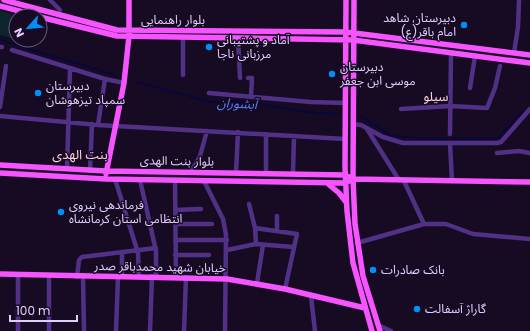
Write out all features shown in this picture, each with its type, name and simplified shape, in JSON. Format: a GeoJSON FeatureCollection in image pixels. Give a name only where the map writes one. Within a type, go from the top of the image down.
{"type":"FeatureCollection","features":[{"type":"Feature","properties":{"kind":"main road","name":"بلوار راهنمایی"},"geometry":{"type":"LineString","coordinates":[[4,0],[129,34],[346,32],[530,55]]}},
{"type":"Feature","properties":{"kind":"main road"},"geometry":{"type":"LineString","coordinates":[[106,179],[106,171],[124,83],[129,34],[129,0]]}},
{"type":"Feature","properties":{"kind":"main road"},"geometry":{"type":"LineString","coordinates":[[346,0],[346,202],[353,262],[372,331]]}},
{"type":"Feature","properties":{"kind":"main road"},"geometry":{"type":"LineString","coordinates":[[354,0],[353,179],[357,243],[363,276],[379,328]]}},
{"type":"Feature","properties":{"kind":"main road","name":"بلوار راهنمایی"},"geometry":{"type":"LineString","coordinates":[[48,19],[100,33],[183,37],[353,40],[530,63]]}},
{"type":"Feature","properties":{"kind":"main road","name":"بلوار بنت الهدی"},"geometry":{"type":"LineString","coordinates":[[0,165],[106,171],[345,175],[353,179]]}},
{"type":"Feature","properties":{"kind":"main road","name":"بلوار بنت الهدی"},"geometry":{"type":"LineString","coordinates":[[0,173],[140,180],[345,183]]}},
{"type":"Feature","properties":{"kind":"main road"},"geometry":{"type":"LineString","coordinates":[[253,173],[253,181]]}},
{"type":"Feature","properties":{"kind":"main road"},"geometry":{"type":"LineString","coordinates":[[345,183],[353,179],[452,182],[530,182]]}},
{"type":"Feature","properties":{"kind":"main road"},"geometry":{"type":"LineString","coordinates":[[325,182],[336,189],[346,202]]}},
{"type":"Feature","properties":{"kind":"main road","name":"خیابان شهید محمدباقر صدر"},"geometry":{"type":"LineString","coordinates":[[0,274],[80,277],[154,276],[227,279],[285,289],[366,308]]}},
{"type":"Feature","properties":{"kind":"street"},"geometry":{"type":"LineString","coordinates":[[50,0],[60,10]]}},
{"type":"Feature","properties":{"kind":"street"},"geometry":{"type":"LineString","coordinates":[[514,53],[518,26],[519,0]]}},
{"type":"Feature","properties":{"kind":"street"},"geometry":{"type":"LineString","coordinates":[[183,37],[183,75]]}},
{"type":"Feature","properties":{"kind":"street"},"geometry":{"type":"LineString","coordinates":[[238,38],[240,78]]}},
{"type":"Feature","properties":{"kind":"street"},"geometry":{"type":"LineString","coordinates":[[12,50],[70,69],[124,83]]}},
{"type":"Feature","properties":{"kind":"street"},"geometry":{"type":"LineString","coordinates":[[450,134],[451,53]]}},
{"type":"Feature","properties":{"kind":"street"},"geometry":{"type":"LineString","coordinates":[[470,88],[475,56]]}},
{"type":"Feature","properties":{"kind":"street"},"geometry":{"type":"LineString","coordinates":[[0,107],[6,66]]}},
{"type":"Feature","properties":{"kind":"street"},"geometry":{"type":"LineString","coordinates":[[401,109],[450,106],[487,108],[496,88],[500,66]]}},
{"type":"Feature","properties":{"kind":"street"},"geometry":{"type":"LineString","coordinates":[[67,169],[70,69]]}},
{"type":"Feature","properties":{"kind":"street"},"geometry":{"type":"LineString","coordinates":[[248,78],[252,78],[251,96]]}},
{"type":"Feature","properties":{"kind":"street"},"geometry":{"type":"LineString","coordinates":[[98,125],[105,79]]}},
{"type":"Feature","properties":{"kind":"street"},"geometry":{"type":"LineString","coordinates":[[209,93],[311,102],[346,103]]}},
{"type":"Feature","properties":{"kind":"street"},"geometry":{"type":"LineString","coordinates":[[353,124],[366,128],[382,137],[403,143],[497,144],[501,142],[530,109]]}},
{"type":"Feature","properties":{"kind":"street"},"geometry":{"type":"LineString","coordinates":[[0,116],[98,125],[345,139]]}},
{"type":"Feature","properties":{"kind":"street"},"geometry":{"type":"LineString","coordinates":[[90,170],[92,124]]}},
{"type":"Feature","properties":{"kind":"street"},"geometry":{"type":"LineString","coordinates":[[366,128],[402,180],[424,224]]}},
{"type":"Feature","properties":{"kind":"street"},"geometry":{"type":"LineString","coordinates":[[191,172],[200,156],[207,131]]}},
{"type":"Feature","properties":{"kind":"street"},"geometry":{"type":"LineString","coordinates":[[236,173],[238,132]]}},
{"type":"Feature","properties":{"kind":"street"},"geometry":{"type":"LineString","coordinates":[[266,134],[266,173]]}},
{"type":"Feature","properties":{"kind":"street"},"geometry":{"type":"LineString","coordinates":[[293,174],[294,136]]}},
{"type":"Feature","properties":{"kind":"street"},"geometry":{"type":"LineString","coordinates":[[450,144],[452,182]]}},
{"type":"Feature","properties":{"kind":"street"},"geometry":{"type":"LineString","coordinates":[[497,153],[519,151],[530,153]]}},
{"type":"Feature","properties":{"kind":"street"},"geometry":{"type":"LineString","coordinates":[[115,179],[138,251],[139,277]]}},
{"type":"Feature","properties":{"kind":"street"},"geometry":{"type":"LineString","coordinates":[[140,180],[156,248],[150,331]]}},
{"type":"Feature","properties":{"kind":"street"},"geometry":{"type":"LineString","coordinates":[[176,180],[176,277]]}},
{"type":"Feature","properties":{"kind":"street"},"geometry":{"type":"LineString","coordinates":[[204,181],[223,219],[227,240],[225,331]]}},
{"type":"Feature","properties":{"kind":"street"},"geometry":{"type":"LineString","coordinates":[[249,204],[255,228],[256,244]]}},
{"type":"Feature","properties":{"kind":"street"},"geometry":{"type":"LineString","coordinates":[[175,210],[201,209]]}},
{"type":"Feature","properties":{"kind":"street"},"geometry":{"type":"LineString","coordinates":[[277,216],[277,230]]}},
{"type":"Feature","properties":{"kind":"street"},"geometry":{"type":"LineString","coordinates":[[175,224],[212,224]]}},
{"type":"Feature","properties":{"kind":"street"},"geometry":{"type":"LineString","coordinates":[[357,243],[424,224],[446,224],[473,234],[530,239]]}},
{"type":"Feature","properties":{"kind":"street"},"geometry":{"type":"LineString","coordinates":[[255,228],[296,233],[297,236],[293,247],[285,289]]}},
{"type":"Feature","properties":{"kind":"street"},"geometry":{"type":"LineString","coordinates":[[176,240],[227,240]]}},
{"type":"Feature","properties":{"kind":"street"},"geometry":{"type":"LineString","coordinates":[[227,250],[256,244],[293,247]]}},
{"type":"Feature","properties":{"kind":"street"},"geometry":{"type":"LineString","coordinates":[[256,284],[263,245]]}},
{"type":"Feature","properties":{"kind":"street"},"geometry":{"type":"LineString","coordinates":[[84,331],[79,260],[82,257],[156,248]]}},
{"type":"Feature","properties":{"kind":"street"},"geometry":{"type":"LineString","coordinates":[[116,331],[122,253]]}},
{"type":"Feature","properties":{"kind":"street"},"geometry":{"type":"LineString","coordinates":[[176,255],[209,255]]}},
{"type":"Feature","properties":{"kind":"street"},"geometry":{"type":"LineString","coordinates":[[18,275],[18,331]]}},
{"type":"Feature","properties":{"kind":"street"},"geometry":{"type":"LineString","coordinates":[[49,275],[49,331]]}},
{"type":"Feature","properties":{"kind":"street"},"geometry":{"type":"LineString","coordinates":[[184,331],[186,277]]}},
{"type":"Feature","properties":{"kind":"street"},"geometry":{"type":"LineString","coordinates":[[311,296],[315,331]]}},
{"type":"Feature","properties":{"kind":"street"},"geometry":{"type":"LineString","coordinates":[[379,328],[391,331]]}},
{"type":"Feature","properties":{"kind":"shaded area"},"geometry":{"type":"Polygon","coordinates":[[[0,11],[8,13],[8,37],[0,35],[0,11]]]}},
{"type":"Feature","properties":{"kind":"waterway","name":"آبشوران"},"geometry":{"type":"LineString","coordinates":[[0,40],[115,75]]}},
{"type":"Feature","properties":{"kind":"waterway","name":"آبشوران"},"geometry":{"type":"LineString","coordinates":[[137,82],[210,102],[238,101],[307,112],[338,114]]}},
{"type":"Feature","properties":{"kind":"waterway","name":"آبشوران"},"geometry":{"type":"LineString","coordinates":[[453,139],[498,138],[522,112]]}},
{"type":"Feature","properties":{"kind":"waterway","name":"آبشوران"},"geometry":{"type":"LineString","coordinates":[[361,116],[390,135],[412,138],[446,139]]}},
{"type":"Feature","properties":{"kind":"place","name":"دبیرستان شاهد امام باقر(ع)"},"geometry":{"type":"Point","coordinates":[464,25]}},
{"type":"Feature","properties":{"kind":"place","name":"آماد و پشتیبانی مرزبانی ناجا"},"geometry":{"type":"Point","coordinates":[209,47]}},
{"type":"Feature","properties":{"kind":"place","name":"دبیرستان موسی ابن جعفر"},"geometry":{"type":"Point","coordinates":[332,74]}},
{"type":"Feature","properties":{"kind":"place","name":"دبیرستان سمپاد تیزهوشان"},"geometry":{"type":"Point","coordinates":[38,93]}},
{"type":"Feature","properties":{"kind":"place","name":"فرماندهی نیروی انتظامی استان کرمانشاه"},"geometry":{"type":"Point","coordinates":[61,212]}},
{"type":"Feature","properties":{"kind":"place","name":"بانک صادرات"},"geometry":{"type":"Point","coordinates":[373,270]}},
{"type":"Feature","properties":{"kind":"place","name":"گاراژ آسفالت"},"geometry":{"type":"Point","coordinates":[417,309]}},
{"type":"Feature","properties":{"kind":"district","name":"سیلو"},"geometry":{"type":"Point","coordinates":[436,96]}},
{"type":"Feature","properties":{"kind":"district","name":"بنت الهدی"},"geometry":{"type":"Point","coordinates":[80,154]}}]}
